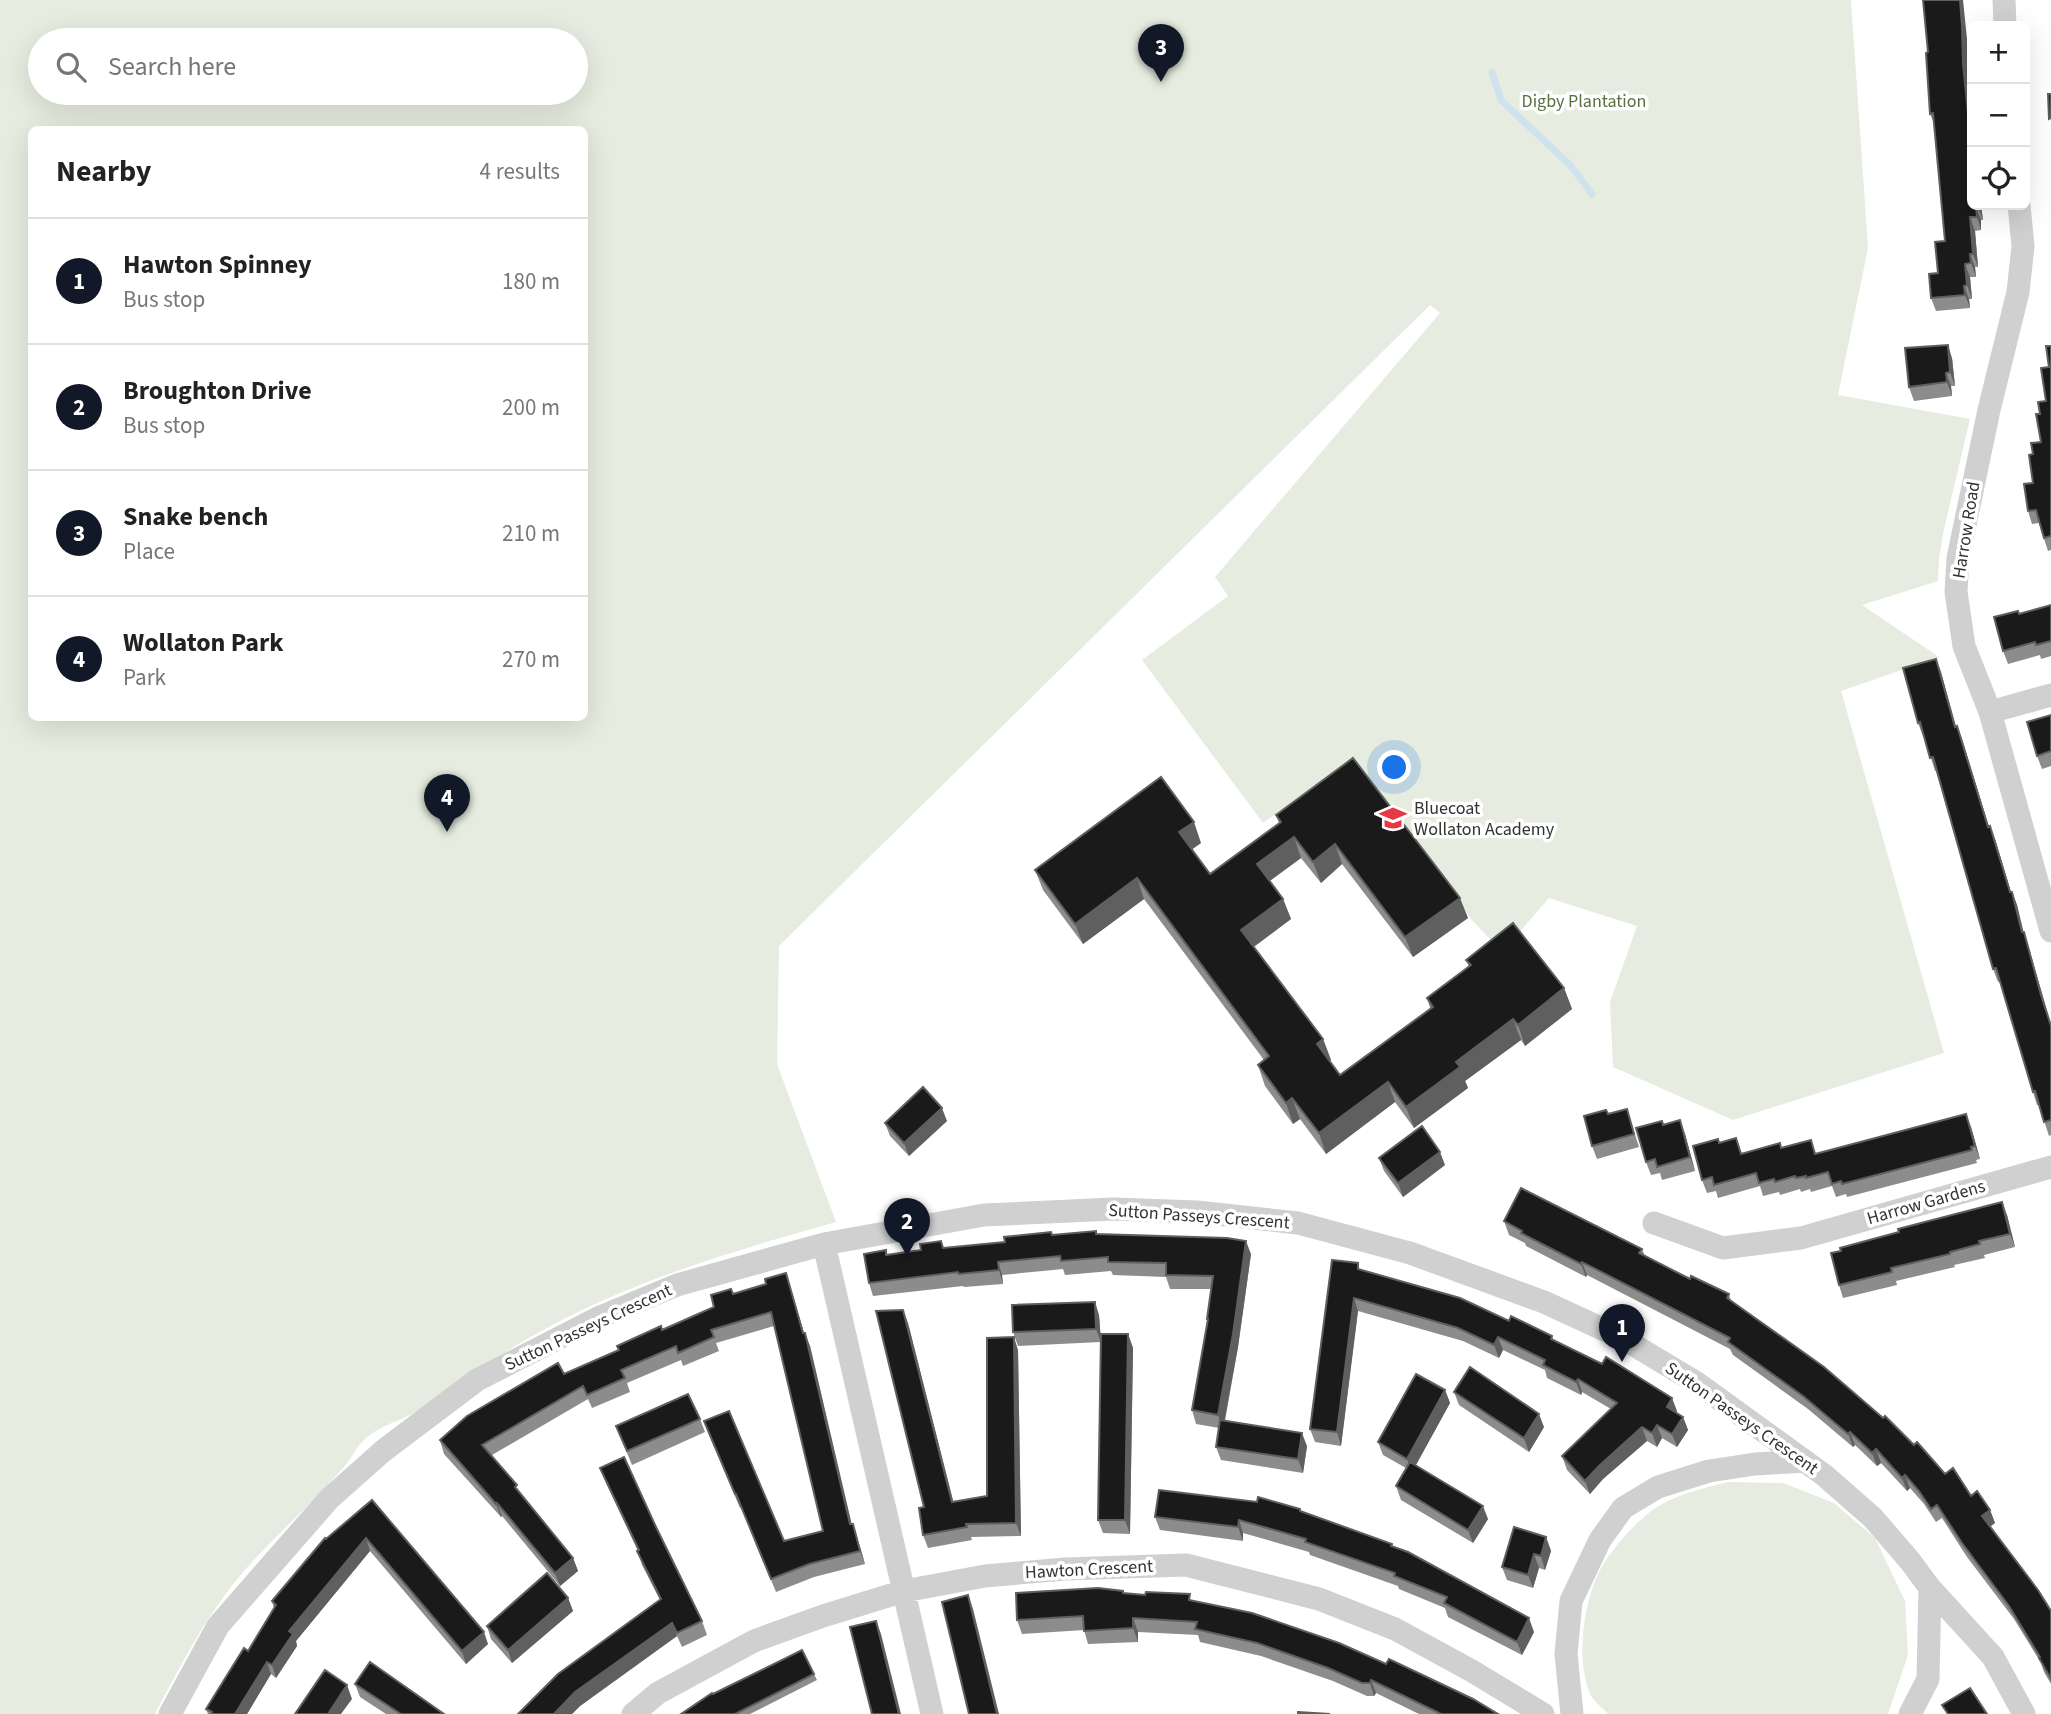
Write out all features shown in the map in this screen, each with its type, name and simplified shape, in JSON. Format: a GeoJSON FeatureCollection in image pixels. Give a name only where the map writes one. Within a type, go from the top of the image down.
{"type":"FeatureCollection","features":[{"type":"Feature","properties":{"kind":"street"},"geometry":{"type":"LineString","coordinates":[[2004,0],[2005,21]]}},
{"type":"Feature","properties":{"kind":"street","name":"Harrow Road"},"geometry":{"type":"LineString","coordinates":[[2019,210],[2023,246],[2018,292],[1989,410],[1958,558],[1956,592],[1964,646],[1990,712],[2051,930]]}},
{"type":"Feature","properties":{"kind":"street"},"geometry":{"type":"LineString","coordinates":[[1990,712],[2051,695]]}},
{"type":"Feature","properties":{"kind":"street","name":"Harrow Gardens"},"geometry":{"type":"LineString","coordinates":[[1654,1223],[1723,1248],[1801,1238],[2051,1167]]}},
{"type":"Feature","properties":{"kind":"street","name":"Sutton Passeys Crescent"},"geometry":{"type":"LineString","coordinates":[[170,1714],[218,1626],[329,1499],[383,1451],[477,1380],[600,1317],[677,1285],[824,1244],[984,1215],[1113,1209],[1197,1212],[1298,1223],[1410,1254],[1544,1302],[1622,1338],[1697,1384],[1805,1461],[1873,1518],[1910,1560],[1930,1588],[1993,1657],[2024,1714]]}},
{"type":"Feature","properties":{"kind":"street"},"geometry":{"type":"LineString","coordinates":[[824,1244],[932,1714]]}},
{"type":"Feature","properties":{"kind":"street"},"geometry":{"type":"LineString","coordinates":[[1572,1714],[1566,1654],[1571,1601],[1600,1540],[1623,1508],[1658,1487],[1709,1471],[1755,1464],[1805,1461]]}},
{"type":"Feature","properties":{"kind":"street","name":"Hawton Crescent"},"geometry":{"type":"LineString","coordinates":[[633,1714],[658,1693],[754,1641],[904,1591],[985,1576],[1065,1569],[1186,1565],[1319,1599],[1395,1629],[1543,1714]]}},
{"type":"Feature","properties":{"kind":"street"},"geometry":{"type":"LineString","coordinates":[[1910,1714],[1928,1679],[1930,1588]]}},
{"type":"Feature","properties":{"kind":"green space","name":"Digby Plantation"},"geometry":{"type":"Polygon","coordinates":[[[0,0],[1851,0],[1868,248],[1838,395],[1970,419],[1944,529],[1938,581],[1862,605],[1939,657],[1841,691],[1944,1053],[1733,1120],[1613,1067],[1610,1002],[1637,926],[1549,898],[1502,952],[1472,920],[1351,759],[1263,823],[1142,660],[1228,596],[1215,577],[1440,313],[1430,305],[779,946],[777,1064],[836,1222],[758,1244],[606,1299],[534,1335],[415,1412],[370,1435],[331,1481],[238,1578],[193,1644],[155,1714],[0,1714],[0,0]]]}},
{"type":"Feature","properties":{"kind":"green space"},"geometry":{"type":"Polygon","coordinates":[[[1729,1482],[1783,1483],[1834,1503],[1875,1538],[1905,1601],[1908,1655],[1888,1714],[1608,1714],[1591,1697],[1583,1665],[1583,1633],[1588,1602],[1602,1566],[1631,1530],[1654,1509],[1681,1495],[1729,1482]]]}},
{"type":"Feature","properties":{"kind":"building"},"geometry":{"type":"Polygon","coordinates":[[[1923,0],[1960,0],[1967,104],[1967,210],[1976,210],[1977,217],[1970,217],[1973,254],[1970,254],[1971,263],[1965,264],[1965,295],[1931,298],[1929,274],[1938,273],[1935,242],[1945,241],[1933,113],[1930,114],[1923,0]]]}},
{"type":"Feature","properties":{"kind":"building"},"geometry":{"type":"Polygon","coordinates":[[[2048,94],[2051,94],[2049,119],[2048,94]]]}},
{"type":"Feature","properties":{"kind":"building"},"geometry":{"type":"Polygon","coordinates":[[[1948,345],[1950,372],[1946,373],[1947,382],[1909,387],[1905,348],[1948,345]]]}},
{"type":"Feature","properties":{"kind":"building"},"geometry":{"type":"Polygon","coordinates":[[[2046,346],[2051,346],[2051,536],[2044,538],[2036,510],[2028,511],[2024,484],[2033,483],[2029,455],[2033,454],[2031,443],[2041,442],[2036,414],[2040,414],[2038,402],[2046,401],[2041,368],[2049,367],[2046,346]]]}},
{"type":"Feature","properties":{"kind":"building"},"geometry":{"type":"Polygon","coordinates":[[[2051,605],[2051,641],[2036,645],[2035,642],[2003,651],[1994,617],[2018,611],[2019,614],[2051,605]]]}},
{"type":"Feature","properties":{"kind":"building"},"geometry":{"type":"Polygon","coordinates":[[[1936,659],[1955,727],[1957,726],[1988,827],[1990,826],[2012,892],[2051,1026],[2051,1120],[2044,1122],[1996,968],[1993,969],[1933,757],[1930,758],[1920,722],[1918,723],[1903,668],[1936,659]]]}},
{"type":"Feature","properties":{"kind":"building"},"geometry":{"type":"Polygon","coordinates":[[[2051,715],[2051,751],[2037,756],[2027,722],[2051,715]]]}},
{"type":"Feature","properties":{"kind":"building"},"geometry":{"type":"Polygon","coordinates":[[[1353,758],[1460,898],[1405,937],[1335,844],[1313,862],[1294,837],[1257,864],[1283,899],[1241,930],[1323,1039],[1317,1044],[1340,1075],[1433,1007],[1427,998],[1471,965],[1466,960],[1513,923],[1564,988],[1518,1025],[1513,1019],[1456,1062],[1460,1067],[1406,1107],[1388,1082],[1319,1133],[1292,1098],[1286,1103],[1258,1065],[1269,1056],[1137,878],[1075,924],[1035,870],[1161,777],[1194,822],[1179,832],[1210,874],[1281,822],[1276,815],[1353,758]]]}},
{"type":"Feature","properties":{"kind":"building"},"geometry":{"type":"Polygon","coordinates":[[[923,1087],[942,1108],[904,1143],[885,1123],[923,1087]]]}},
{"type":"Feature","properties":{"kind":"building"},"geometry":{"type":"Polygon","coordinates":[[[1627,1109],[1634,1134],[1592,1146],[1584,1116],[1606,1110],[1608,1114],[1627,1109]]]}},
{"type":"Feature","properties":{"kind":"building"},"geometry":{"type":"Polygon","coordinates":[[[1966,1114],[1975,1146],[1971,1147],[1972,1150],[1842,1184],[1841,1181],[1832,1184],[1828,1172],[1806,1178],[1795,1176],[1759,1183],[1756,1173],[1714,1185],[1712,1177],[1702,1180],[1693,1146],[1718,1139],[1719,1143],[1736,1138],[1741,1154],[1780,1143],[1781,1148],[1811,1140],[1815,1154],[1966,1114]]]}},
{"type":"Feature","properties":{"kind":"building"},"geometry":{"type":"Polygon","coordinates":[[[1680,1120],[1690,1157],[1657,1167],[1655,1159],[1646,1162],[1636,1128],[1662,1121],[1663,1125],[1680,1120]]]}},
{"type":"Feature","properties":{"kind":"building"},"geometry":{"type":"Polygon","coordinates":[[[1422,1126],[1440,1152],[1398,1183],[1379,1158],[1422,1126]]]}},
{"type":"Feature","properties":{"kind":"building"},"geometry":{"type":"Polygon","coordinates":[[[1521,1188],[1642,1249],[1639,1253],[1690,1279],[1691,1276],[1729,1294],[1727,1298],[1824,1367],[1883,1418],[1885,1416],[1914,1445],[1917,1442],[1945,1474],[1953,1468],[1971,1496],[1977,1491],[1990,1510],[1982,1516],[2051,1611],[2051,1679],[2009,1606],[1937,1505],[1931,1509],[1905,1475],[1902,1478],[1876,1449],[1872,1453],[1850,1432],[1848,1434],[1803,1396],[1728,1342],[1730,1338],[1546,1246],[1504,1221],[1521,1188]]]}},
{"type":"Feature","properties":{"kind":"building"},"geometry":{"type":"Polygon","coordinates":[[[2002,1202],[2010,1234],[1979,1241],[1980,1244],[1950,1254],[1891,1268],[1892,1272],[1839,1285],[1831,1253],[1841,1251],[1840,1248],[1899,1232],[1898,1229],[2002,1202]]]}},
{"type":"Feature","properties":{"kind":"building"},"geometry":{"type":"Polygon","coordinates":[[[1096,1231],[1096,1234],[1227,1238],[1246,1241],[1218,1415],[1192,1410],[1213,1276],[1166,1275],[1166,1263],[1108,1262],[1108,1257],[1061,1261],[1060,1256],[998,1262],[999,1270],[869,1283],[864,1254],[886,1250],[886,1255],[921,1250],[920,1244],[941,1241],[943,1248],[1005,1242],[1004,1237],[1096,1231]]]}},
{"type":"Feature","properties":{"kind":"building"},"geometry":{"type":"Polygon","coordinates":[[[1332,1260],[1358,1263],[1358,1269],[1460,1298],[1509,1321],[1511,1316],[1602,1364],[1606,1357],[1672,1398],[1667,1407],[1683,1417],[1672,1434],[1657,1425],[1652,1433],[1642,1427],[1585,1481],[1562,1456],[1617,1403],[1578,1379],[1576,1382],[1543,1365],[1545,1360],[1498,1337],[1494,1345],[1458,1328],[1354,1298],[1337,1432],[1310,1429],[1332,1260]]]}},
{"type":"Feature","properties":{"kind":"building"},"geometry":{"type":"Polygon","coordinates":[[[786,1273],[805,1333],[850,1524],[853,1524],[860,1551],[809,1564],[771,1579],[704,1421],[729,1411],[784,1541],[823,1531],[771,1312],[711,1330],[714,1337],[678,1353],[676,1346],[621,1370],[625,1378],[587,1395],[583,1386],[482,1445],[517,1485],[515,1487],[573,1558],[555,1573],[440,1440],[467,1416],[558,1363],[564,1374],[619,1350],[617,1346],[661,1326],[662,1330],[714,1307],[711,1295],[731,1289],[733,1294],[766,1284],[765,1279],[786,1273]]]}},
{"type":"Feature","properties":{"kind":"building"},"geometry":{"type":"Polygon","coordinates":[[[1095,1302],[1096,1329],[1013,1332],[1012,1305],[1095,1302]]]}},
{"type":"Feature","properties":{"kind":"building"},"geometry":{"type":"Polygon","coordinates":[[[903,1310],[952,1502],[987,1496],[987,1338],[1014,1337],[1016,1523],[966,1524],[967,1527],[923,1535],[919,1508],[924,1507],[876,1311],[903,1310]]]}},
{"type":"Feature","properties":{"kind":"building"},"geometry":{"type":"Polygon","coordinates":[[[1101,1334],[1128,1334],[1125,1520],[1098,1520],[1101,1334]]]}},
{"type":"Feature","properties":{"kind":"building"},"geometry":{"type":"Polygon","coordinates":[[[1470,1367],[1539,1414],[1524,1438],[1454,1392],[1470,1367]]]}},
{"type":"Feature","properties":{"kind":"building"},"geometry":{"type":"Polygon","coordinates":[[[1416,1374],[1445,1390],[1407,1459],[1378,1442],[1416,1374]]]}},
{"type":"Feature","properties":{"kind":"building"},"geometry":{"type":"Polygon","coordinates":[[[688,1394],[700,1419],[627,1451],[616,1426],[688,1394]]]}},
{"type":"Feature","properties":{"kind":"building"},"geometry":{"type":"Polygon","coordinates":[[[1220,1420],[1302,1433],[1298,1459],[1216,1447],[1220,1420]]]}},
{"type":"Feature","properties":{"kind":"building"},"geometry":{"type":"Polygon","coordinates":[[[624,1457],[702,1621],[677,1633],[672,1623],[575,1692],[554,1714],[518,1714],[558,1674],[661,1599],[600,1468],[624,1457]]]}},
{"type":"Feature","properties":{"kind":"building"},"geometry":{"type":"Polygon","coordinates":[[[1410,1462],[1483,1506],[1468,1530],[1396,1486],[1410,1462]]]}},
{"type":"Feature","properties":{"kind":"building"},"geometry":{"type":"Polygon","coordinates":[[[1159,1490],[1257,1502],[1258,1497],[1300,1509],[1392,1544],[1391,1546],[1408,1552],[1529,1618],[1517,1642],[1444,1603],[1447,1597],[1394,1576],[1395,1573],[1305,1542],[1306,1539],[1239,1520],[1238,1527],[1155,1517],[1159,1490]]]}},
{"type":"Feature","properties":{"kind":"building"},"geometry":{"type":"Polygon","coordinates":[[[372,1500],[484,1632],[462,1651],[366,1538],[289,1631],[293,1634],[272,1665],[267,1662],[235,1714],[211,1714],[212,1712],[206,1709],[244,1648],[248,1651],[276,1605],[272,1601],[325,1538],[372,1500]]]}},
{"type":"Feature","properties":{"kind":"building"},"geometry":{"type":"Polygon","coordinates":[[[1514,1527],[1546,1537],[1541,1556],[1534,1554],[1528,1575],[1502,1567],[1514,1527]]]}},
{"type":"Feature","properties":{"kind":"building"},"geometry":{"type":"Polygon","coordinates":[[[547,1573],[568,1598],[508,1650],[487,1626],[547,1573]]]}},
{"type":"Feature","properties":{"kind":"building"},"geometry":{"type":"Polygon","coordinates":[[[1098,1588],[1145,1595],[1146,1592],[1190,1594],[1189,1600],[1252,1613],[1339,1643],[1386,1664],[1389,1659],[1473,1699],[1498,1714],[1441,1714],[1371,1680],[1370,1683],[1362,1683],[1257,1643],[1195,1629],[1197,1622],[1133,1618],[1133,1628],[1084,1631],[1083,1616],[1017,1620],[1016,1593],[1098,1588]]]}},
{"type":"Feature","properties":{"kind":"building"},"geometry":{"type":"Polygon","coordinates":[[[968,1595],[997,1714],[969,1714],[942,1602],[968,1595]]]}},
{"type":"Feature","properties":{"kind":"building"},"geometry":{"type":"Polygon","coordinates":[[[876,1621],[899,1714],[872,1714],[850,1627],[876,1621]]]}},
{"type":"Feature","properties":{"kind":"building"},"geometry":{"type":"Polygon","coordinates":[[[802,1650],[814,1674],[735,1714],[681,1714],[712,1693],[802,1650]]]}},
{"type":"Feature","properties":{"kind":"building"},"geometry":{"type":"Polygon","coordinates":[[[370,1662],[444,1714],[401,1714],[355,1684],[370,1662]]]}},
{"type":"Feature","properties":{"kind":"building"},"geometry":{"type":"Polygon","coordinates":[[[325,1670],[347,1685],[328,1714],[295,1714],[325,1670]]]}},
{"type":"Feature","properties":{"kind":"building"},"geometry":{"type":"Polygon","coordinates":[[[1970,1688],[1987,1714],[1948,1714],[1942,1705],[1970,1688]]]}},
{"type":"Feature","properties":{"kind":"building"},"geometry":{"type":"Polygon","coordinates":[[[1298,1712],[1330,1714],[1298,1714],[1298,1712]]]}},
{"type":"Feature","properties":{"kind":"waterway"},"geometry":{"type":"LineString","coordinates":[[1492,72],[1501,100],[1571,166],[1592,194]]}},
{"type":"Feature","properties":{"kind":"place","name":"Snake bench"},"geometry":{"type":"Point","coordinates":[1161,82]}},
{"type":"Feature","properties":{"kind":"place","name":"Bluecoat Wollaton Academy"},"geometry":{"type":"Point","coordinates":[1393,818]}},
{"type":"Feature","properties":{"kind":"place","name":"Wollaton Park"},"geometry":{"type":"Point","coordinates":[447,832]}},
{"type":"Feature","properties":{"kind":"place","name":"Broughton Drive"},"geometry":{"type":"Point","coordinates":[907,1256]}},
{"type":"Feature","properties":{"kind":"place","name":"Hawton Spinney"},"geometry":{"type":"Point","coordinates":[1622,1362]}}]}
